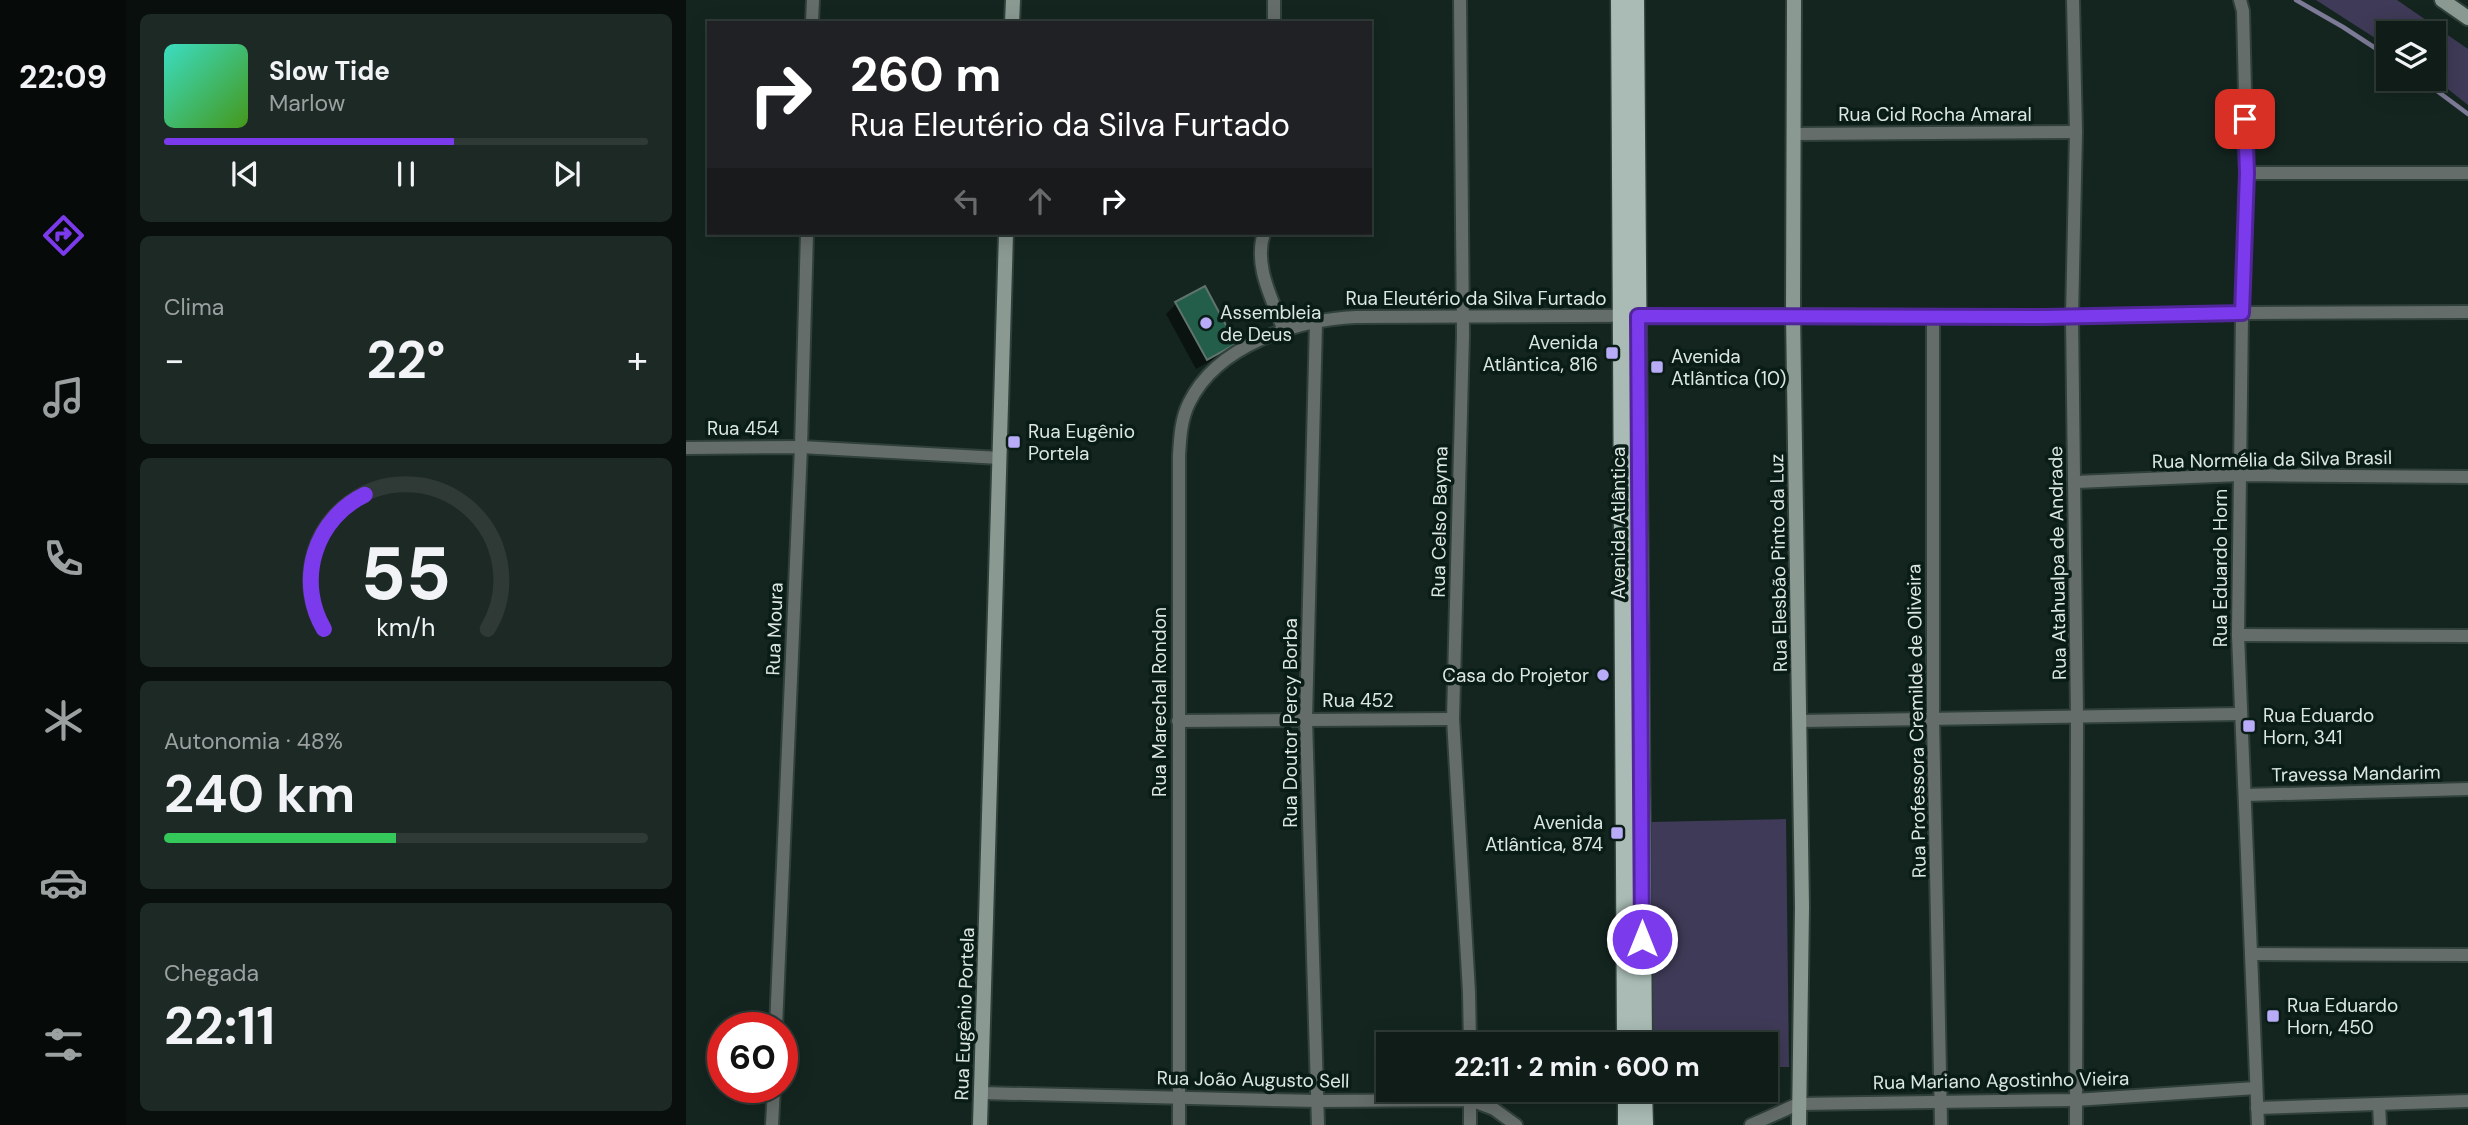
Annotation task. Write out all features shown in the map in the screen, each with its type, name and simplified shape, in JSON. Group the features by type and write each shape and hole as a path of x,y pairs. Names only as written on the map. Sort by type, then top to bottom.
{"main road":[{"name":"Avenida Atlântica","path":"1620,0 1628,112 1633,744 1643,1032"},
{"name":"Avenida Atlântica","path":"1628,112 1634,0"},
{"name":"Avenida Atlântica","path":"1626,1032 1633,744"},
{"path":"1626,1102 1627,1125"},
{"path":"1643,1102 1644,1125"}],"street":[{"path":"812,21 813,0"},
{"path":"1012,21 1013,0"},
{"path":"1274,0 1274,21"},
{"name":"Rua Celso Bayma","path":"1460,0 1463,317 1453,719 1470,1032"},
{"name":"Rua Elesbão Pinto da Luz","path":"1794,0 1793,315 1802,907 1799,1125"},
{"name":"Rua Atahualpa de Andrade","path":"2073,0 2076,132 2072,317 2076,482 2076,1125"},
{"path":"2442,0 2468,18"},
{"name":"Rua Eduardo Horn","path":"2242,6 2247,173 2242,313 2238,635 2258,1125"},
{"name":"Rua Cid Rocha Amaral","path":"1795,134 2076,132"},
{"path":"2247,173 2468,173"},
{"name":"Rua Moura","path":"777,1012 801,447 807,235"},
{"name":"Rua Eugênio Portela","path":"980,1125 1006,235"},
{"path":"1263,235 1260,260 1284,331"},
{"name":"Rua Eleutério da Silva Furtado","path":"1284,331 1315,322 1356,317 2072,317 2468,312"},
{"name":"Rua Professora Cremilde de Oliveira","path":"1933,317 1933,718 1941,1125"},
{"name":"Rua Doutor Percy Borba","path":"1315,322 1306,719 1318,1125"},
{"name":"Rua Marechal Rondon","path":"1179,1125 1177,489 1183,418 1193,396 1212,372 1245,349 1284,331"},
{"name":"Rua 454","path":"686,448 801,447 1000,458"},
{"name":"Rua Normélia da Silva Brasil","path":"2076,482 2239,475 2468,477"},
{"path":"2238,635 2468,636"},
{"path":"1800,721 2241,714"},
{"name":"Rua 452","path":"1178,721 1453,719"},
{"name":"Travessa Mandarim","path":"2245,795 2468,789"},
{"path":"2251,954 2468,955"},
{"name":"Rua Mariano Agostinho Vieira","path":"1751,1125 1798,1104 2075,1100 2256,1088"},
{"name":"Rua João Augusto Sell","path":"981,1093 1317,1101 1376,1099"},
{"path":"2257,1108 2468,1101"},
{"path":"1470,1102 1470,1125"},
{"name":"Rua João Augusto Sell","path":"1482,1102 1516,1125"},
{"path":"772,1125 773,1103"},
{"path":"2379,1104 2379,1125"}],"shaded area":[{"path":"2316,0 2397,0 2427,21 2376,21 2376,39"},
{"path":"2446,34 2468,49 2468,105 2446,88"},
{"path":"1786,819 1789,1067 1778,1067 1778,1032 1653,1032 1650,822"}],"building":[{"name":"Assembleia de Deus","path":"1205,286 1236,344 1207,360 1175,302"}],"waterway":[{"path":"2296,0 2376,49"},
{"path":"2437,91 2468,114"}],"place":[{"name":"Assembleia de Deus","path":"1206,323"},
{"name":"Avenida Atlântica, 816","path":"1612,353"},
{"name":"Avenida Atlântica (10)","path":"1657,367"},
{"name":"Rua Eugênio Portela","path":"1014,442"},
{"name":"Casa do Projetor","path":"1603,675"},
{"name":"Rua Eduardo Horn, 341","path":"2249,726"},
{"name":"Avenida Atlântica, 874","path":"1617,833"},
{"name":"Rua Eduardo Horn, 450","path":"2273,1016"}],"route":[{"path":"1642,939 1638,316 2044,317 2242,313 2247,173 2245,119"}]}
